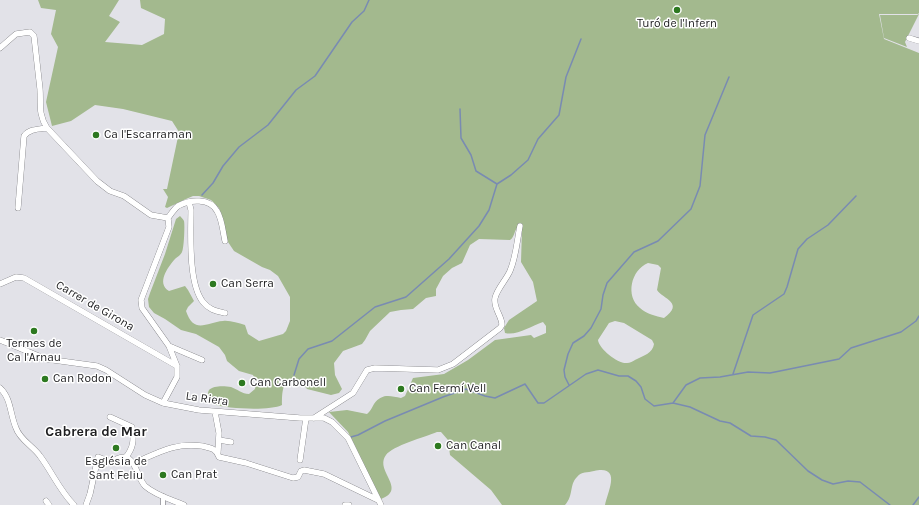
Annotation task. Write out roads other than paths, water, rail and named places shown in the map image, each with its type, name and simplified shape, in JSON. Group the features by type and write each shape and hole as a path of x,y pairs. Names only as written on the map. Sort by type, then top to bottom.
{"street":[{"path":"0,48 16,34 30,32 34,36 40,91 40,109 42,120 47,128 86,170 110,191 124,196 152,215 168,218"},
{"path":"908,38 919,41"},
{"path":"18,208 24,136 30,131 47,128"},
{"path":"163,403 177,377 177,366 169,346 142,308 141,300 169,227 168,218 179,206 198,200 214,207 218,212 225,242"},
{"path":"189,202 191,210 192,266 197,290 203,303 213,310 225,313"},
{"path":"314,418 353,392 368,370 375,368 438,370 453,364 500,328 502,321 498,313 495,298 509,273 515,257 520,226"},
{"name":"Carrer de Girona","path":"0,284 16,278 24,278 177,366"},
{"name":"La Riera","path":"0,340 46,359 97,366 106,370 145,395 163,403 215,412 324,418 332,422 348,438 380,503"},
{"path":"169,346 202,360"},
{"path":"0,388 7,396 16,428 20,436 40,456 60,487 74,505"},
{"path":"215,412 219,440 219,457 246,463 293,478 298,477 301,471 304,470 324,474 380,503"},
{"path":"110,417 132,427 134,438 133,446 125,458"},
{"path":"300,460 306,418"},
{"path":"219,440 231,442"},
{"path":"134,463 172,447 183,445 213,448 218,452"},
{"path":"86,505 90,494 98,456 111,462 115,459 129,459 134,463 144,485 163,496 184,505"},
{"path":"163,496 163,505"}],"waterway":[{"path":"202,195 213,183 223,166 239,147 268,125 296,90 315,76 352,22 364,11 369,0"},
{"path":"294,375 299,359 308,349 332,341 375,307 406,297 449,259 479,226 489,210 497,184 511,175 528,160 538,139 559,115 566,77 581,39"},
{"path":"569,385 565,377 564,370 568,354 573,343 584,336 591,328 601,309 607,283 634,252 658,241 691,209 700,186 705,135 729,77"},
{"path":"460,109 461,138 471,155 476,171 497,184"},
{"path":"733,374 753,315 784,294 798,249 807,239 828,225 856,196"},
{"path":"673,403 686,385 700,378 720,377 748,372 770,373 839,359 851,348 901,332 916,321 919,316"},
{"path":"351,437 385,421 466,389 495,398 525,384 538,403 544,403 586,374 598,370 619,376 628,376 636,381 641,387 645,399 654,406 673,403 690,407 720,421 730,423 751,436 765,437 776,440 808,471 822,480 833,484 848,481 860,482 890,505"},
{"path":"913,505 919,497"}],"place":[{"name":"Turó de l'Infern","path":"677,10"},
{"name":"Ca l'Escarraman","path":"96,135"},
{"name":"Can Serra","path":"213,284"},
{"name":"Termes de Ca l'Arnau","path":"34,331"},
{"name":"Can Rodon","path":"45,379"},
{"name":"Can Carbonell","path":"242,383"},
{"name":"Can Fermí Vell","path":"401,389"},
{"name":"Can Canal","path":"438,446"},
{"name":"Església de Sant Feliu","path":"116,448"},
{"name":"Can Prat","path":"163,475"}],"district":[{"name":"Cabrera de Mar","path":"96,432"}]}
